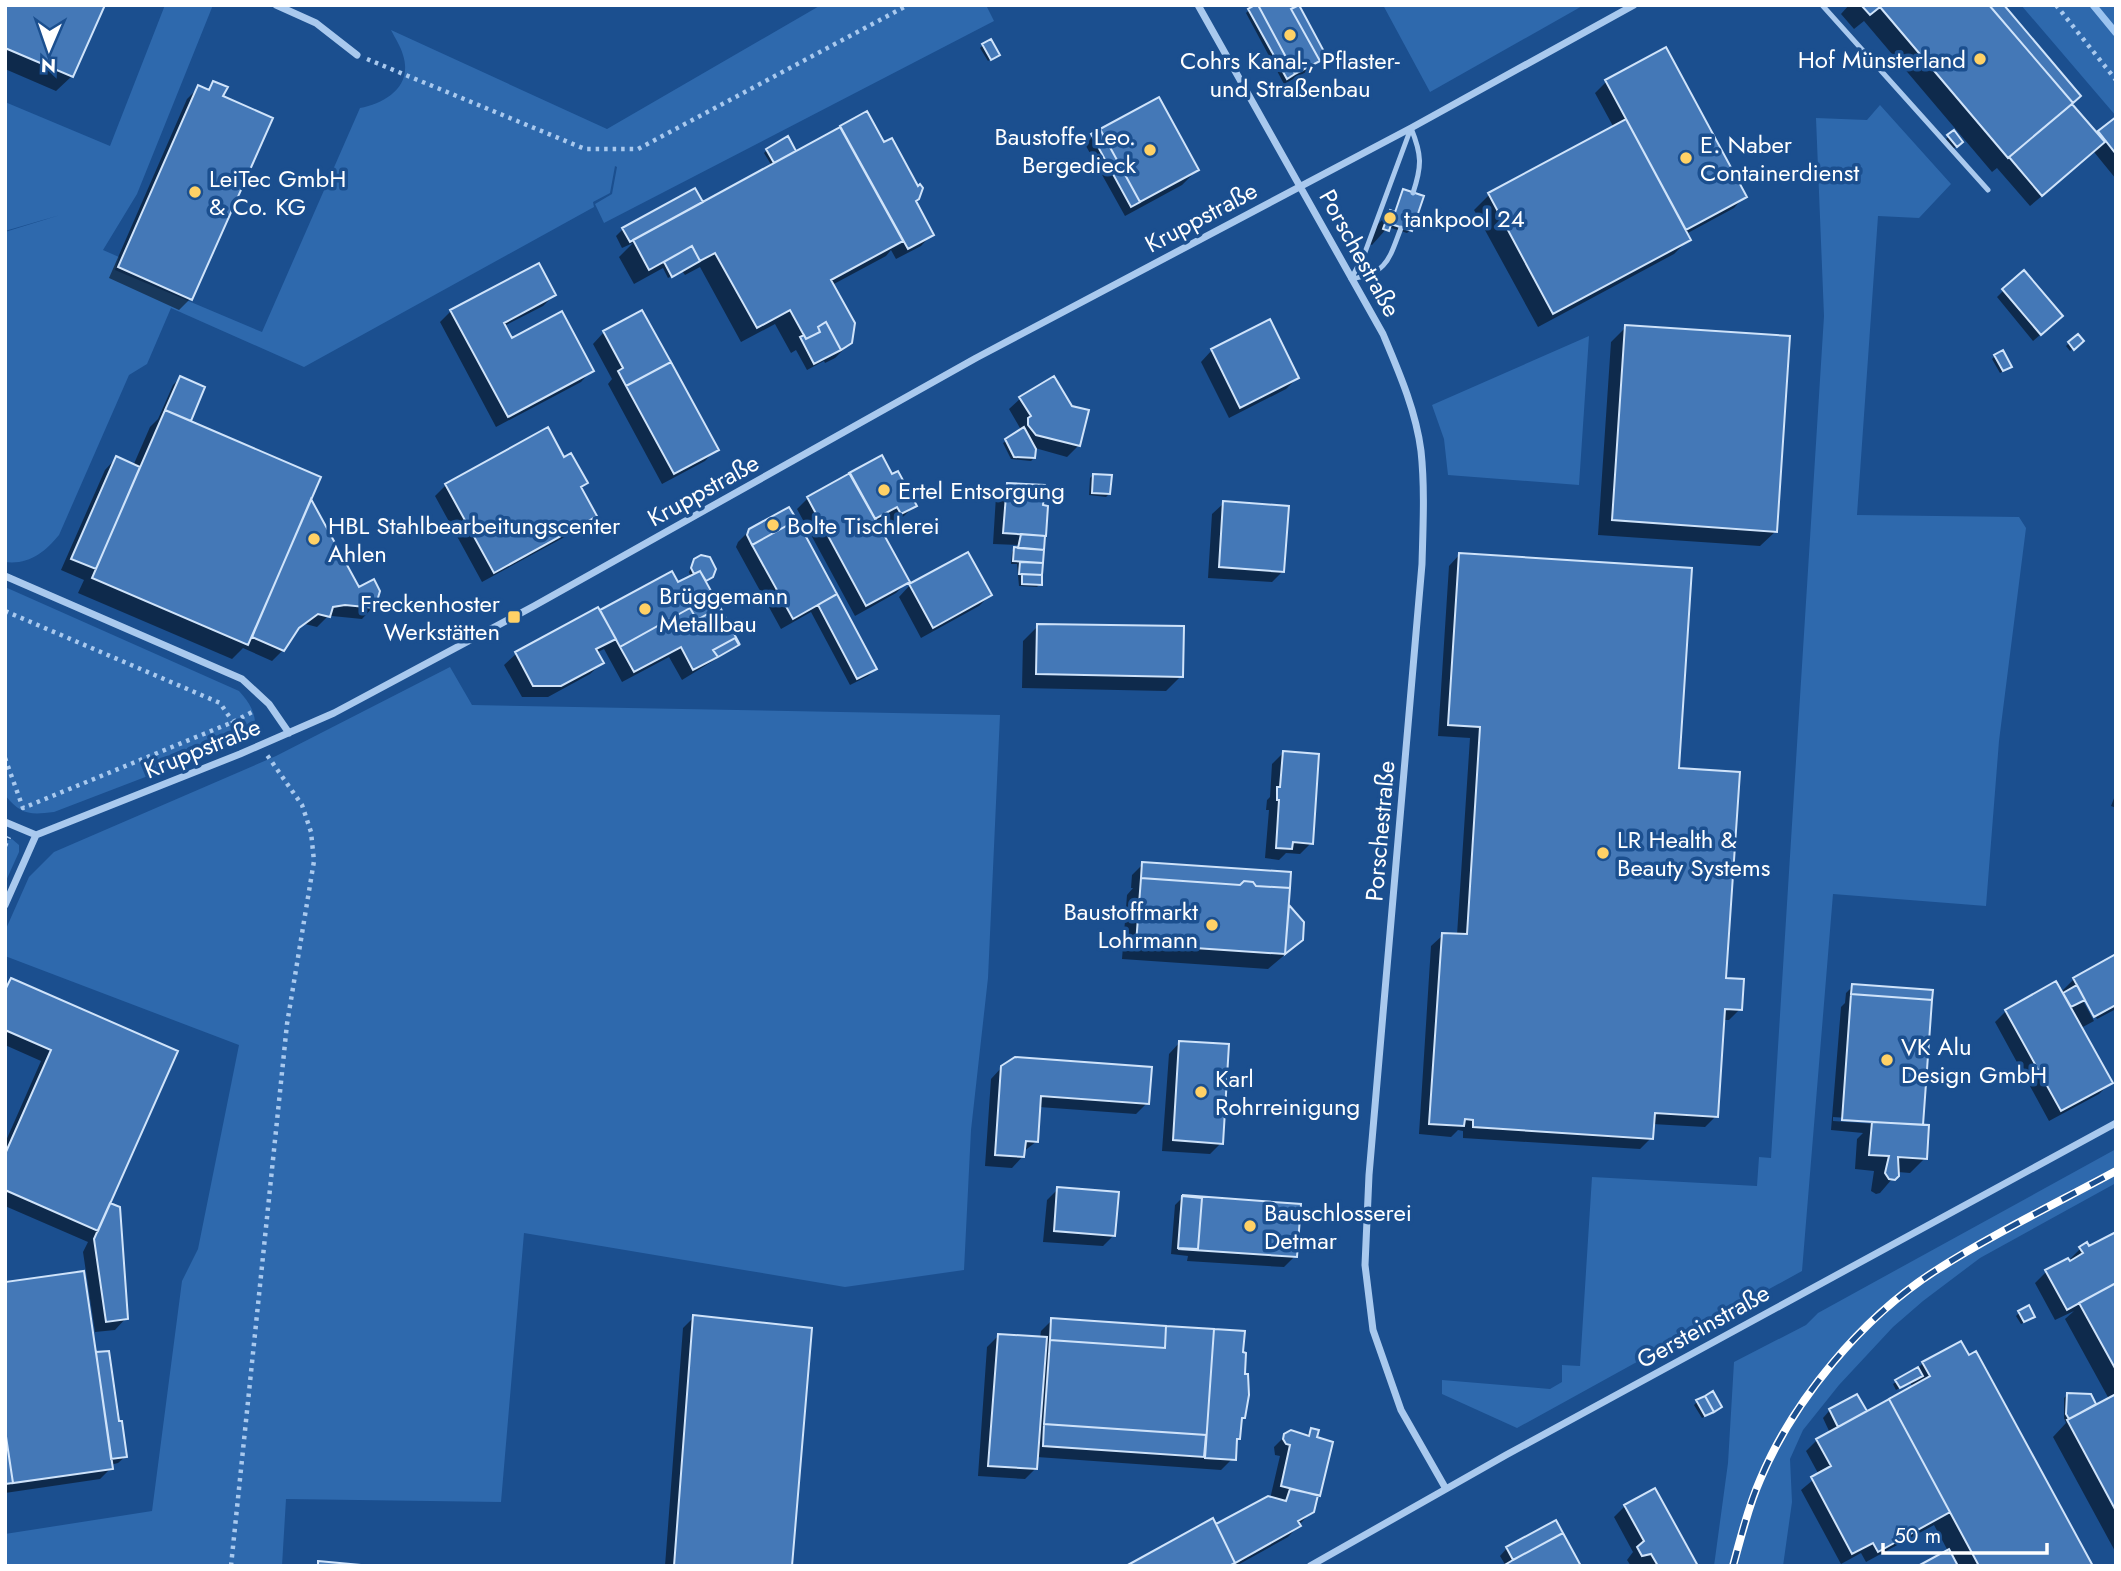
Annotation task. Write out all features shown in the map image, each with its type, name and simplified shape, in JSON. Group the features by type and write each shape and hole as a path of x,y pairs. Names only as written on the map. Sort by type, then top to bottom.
{"street":[{"path":"276,5 316,23 357,55"},
{"path":"1198,5 1301,187"},
{"name":"Kruppstraße","path":"36,835 261,746 334,713 534,606 976,358 1411,128 1634,5"},
{"name":"Porschestraße","path":"1301,187 1383,334 1405,385 1421,450 1423,515 1411,706 1369,1175 1365,1265 1373,1330 1401,1410 1446,1489"},
{"path":"5,576 242,678 269,704 289,733"},
{"path":"5,822 36,835 5,905"},
{"name":"Gersteinstraße","path":"1310,1566 2116,1123"}],"lane":[{"path":"1822,5 1988,190"},
{"path":"1411,128 1421,151 1420,173 1413,193"},
{"path":"1351,279 1364,255 1411,128"},
{"path":"1351,279 1372,276 1389,260 1401,228"}],"path":[{"path":"357,55 585,149 638,149 908,5"},
{"path":"2056,5 2116,80"},
{"path":"5,611 220,703 233,722 240,754"},
{"path":"5,758 23,808 233,722 269,704"},
{"path":"231,1566 287,1024 314,862 312,832 302,804 261,746"}],"shaded area":[{"path":"165,5 213,5 137,194 103,250 119,257 115,270 262,332 360,108 388,97 401,84 405,66 402,52 391,30 607,129 821,5 986,5 994,21 604,223 595,204 612,194 615,166 610,193 593,202 594,207 304,367 171,308 147,364 129,375 59,535 36,556 22,561 5,562 5,232 60,215 5,231 5,102 110,146"},
{"path":"1383,5 1584,5 1430,92"},
{"path":"2021,5 2116,5 2116,116"},
{"path":"1880,105 1951,184 1919,218 1878,216 1857,515 2019,517 2026,528 1999,741 1986,906 1833,894 1802,1271 1517,1428 1442,1394 1442,1380 1550,1389 1562,1382 1562,1365 1580,1366 1592,1177 1757,1186 1759,1157 1771,1158 1824,316 1816,118 1867,120"},
{"path":"1589,336 1579,485 1448,475 1444,439 1432,405"},
{"path":"5,587 239,691 253,711 255,735 54,812 32,813 21,810 5,795"},
{"path":"450,667 472,705 1000,715 988,978 971,1130 964,1270 845,1287 524,1233 501,1502 286,1499 282,1566 5,1566 5,1534 152,1511 182,1281 198,1249 239,1045 5,956 5,931 29,877 54,852 276,756"},
{"path":"12,839 19,845 19,852 5,883 5,841"},
{"path":"2116,1149 2116,1183 1980,1258 1923,1301 1893,1327 1839,1385 1803,1430 1790,1459 1792,1502 1783,1566 1714,1566 1728,1463 1734,1362 1806,1325 1818,1313"}],"building":[{"path":"5,5 105,5 73,77 5,48"},
{"path":"1258,5 1295,74 1287,79 1248,9"},
{"name":"Cohrs Kanal-, Pflaster- und Straßenbau","path":"1258,5 1298,5 1291,9 1320,61 1295,74"},
{"path":"1299,5 1327,57 1320,61 1291,9"},
{"name":"Hof Münsterland","path":"1861,5 1989,5 2073,103 2008,158 1880,7 1870,15"},
{"path":"1989,5 2004,5 2081,96 2073,103"},
{"path":"991,39 1000,55 991,60 982,44"},
{"name":"E. Naber Containerdienst","path":"1666,47 1747,197 1686,230 1605,80"},
{"name":"LeiTec GmbH & Co. KG","path":"213,81 228,87 223,96 273,118 192,300 118,267 198,85 209,90"},
{"name":"Baustoffe Leo. Bergedieck","path":"1159,97 1199,170 1140,202 1100,129"},
{"path":"2072,104 2105,142 2042,196 2009,157"},
{"path":"867,111 884,142 892,138 918,186 920,184 923,188 916,201 934,235 908,249 840,126"},
{"path":"2116,117 2116,154 2098,131"},
{"path":"1626,119 1691,240 1553,314 1488,193"},
{"path":"840,127 903,241 831,280 855,323 852,343 841,350 826,322 818,327 820,332 806,339 790,310 757,328 715,253 700,261 692,246 649,270 633,240"},
{"path":"1100,129 1140,202 1131,207 1091,134"},
{"path":"1954,130 1963,142 1957,147 1947,135"},
{"path":"788,136 796,151 774,163 766,149"},
{"path":"695,188 703,202 630,242 622,228"},
{"path":"1403,189 1424,196 1412,231 1391,224"},
{"name":"tankpool 24","path":"1390,210 1395,212 1389,231 1383,229"},
{"path":"692,246 700,261 672,277 664,262"},
{"path":"539,263 556,295 504,323 512,338 562,311 594,371 508,417 450,310"},
{"path":"2024,270 2063,316 2041,335 2002,289"},
{"path":"642,310 671,362 626,386 618,371 623,368 603,331"},
{"path":"1270,319 1299,378 1240,408 1211,349"},
{"path":"826,322 841,350 814,364 800,337 804,335 806,339 820,332 818,327"},
{"path":"1625,325 1790,336 1777,532 1612,520"},
{"path":"2078,334 2084,341 2074,350 2068,342"},
{"path":"2003,350 2012,367 2003,371 1994,355"},
{"path":"671,362 719,450 674,474 626,386"},
{"path":"180,376 205,387 191,421 165,410"},
{"path":"1054,376 1072,406 1089,410 1080,446 1036,435 1028,425 1028,418 1031,416 1019,397"},
{"path":"165,410 321,477 248,645 92,578"},
{"path":"548,427 564,457 571,453 588,483 581,487 597,516 494,573 445,484"},
{"path":"1024,427 1036,449 1035,458 1014,457 1005,439"},
{"name":"Ertel Entsorgung","path":"882,455 892,474 898,471 917,506 901,514 897,507 875,519 849,473"},
{"path":"116,456 140,467 96,569 71,559"},
{"path":"850,473 910,582 866,606 807,497"},
{"path":"1093,474 1112,475 1110,494 1092,493"},
{"path":"1007,483 1045,485 1043,505 1048,506 1046,536 1003,533"},
{"name":"HBL Stahlbearbeitungscenter Ahlen","path":"311,499 359,587 374,579 380,591 375,608 345,605 333,607 330,617 318,614 299,628 284,651 252,637"},
{"path":"1223,501 1289,506 1284,572 1219,567"},
{"name":"Bolte Tischlerei","path":"789,507 797,520 752,545 747,535 749,529"},
{"path":"797,520 837,594 793,619 752,545"},
{"path":"1021,534 1045,536 1044,550 1018,548"},
{"path":"1014,547 1044,550 1043,563 1013,561"},
{"path":"968,552 992,595 933,628 909,584"},
{"name":"LR Health & Beauty Systems","path":"1459,553 1692,568 1679,768 1740,772 1726,978 1744,979 1742,1010 1725,1009 1718,1117 1655,1113 1653,1139 1473,1127 1473,1120 1465,1119 1464,1126 1429,1124 1442,933 1467,934 1480,727 1448,725"},
{"path":"701,555 710,557 716,569 713,577 706,581 700,571 694,574 691,568 694,559"},
{"path":"1020,562 1043,563 1042,575 1019,574"},
{"name":"Brüggemann Metallbau","path":"672,571 678,582 700,571 720,607 697,620 690,608 620,647 600,610"},
{"path":"1022,574 1042,575 1042,585 1022,584"},
{"path":"837,594 877,669 857,679 818,605"},
{"path":"598,607 616,639 596,649 604,663 561,686 533,686 515,652"},
{"path":"720,607 740,645 735,638 713,650 718,657 693,670 681,647 634,672 620,647 690,608 697,620"},
{"path":"1037,624 1184,626 1183,677 1036,674"},
{"path":"735,638 739,645 718,657 713,650"},
{"path":"1283,751 1319,754 1313,844 1293,842 1292,849 1276,848 1279,800 1277,787 1280,787"},
{"path":"1142,862 1291,872 1290,888 1256,886 1253,882 1244,881 1240,885 1141,878"},
{"name":"Baustoffmarkt Lohrmann","path":"1141,878 1240,885 1244,881 1253,882 1256,886 1290,888 1285,954 1136,944"},
{"path":"1289,905 1304,922 1303,940 1285,954"},
{"path":"2116,954 2116,1005 2094,1017 2073,978"},
{"path":"11,978 178,1051 98,1231 5,1190 5,1154 51,1050 5,1030 5,990"},
{"path":"2056,981 2113,1083 2061,1111 2005,1010"},
{"path":"1852,984 1933,990 1932,1000 1851,994"},
{"path":"2077,985 2085,1000 2071,1007 2063,993"},
{"name":"VK Alu Design GmbH","path":"1851,994 1932,1000 1923,1125 1842,1120"},
{"name":"Karl Rohrreinigung","path":"1179,1041 1229,1044 1223,1144 1173,1140"},
{"path":"1015,1057 1152,1067 1149,1104 1041,1096 1038,1142 1026,1141 1024,1157 995,1155 1001,1066"},
{"path":"1872,1122 1929,1125 1927,1159 1898,1157 1899,1176 1895,1180 1889,1179 1885,1173 1889,1156 1869,1155"},
{"path":"1057,1187 1119,1192 1115,1236 1054,1231"},
{"name":"Bauschlosserei Detmar","path":"1182,1195 1301,1204 1297,1257 1178,1249 1198,1249 1202,1198"},
{"path":"1182,1196 1202,1198 1198,1249 1178,1248"},
{"path":"110,1203 120,1207 128,1319 106,1322 94,1239"},
{"path":"2116,1232 2116,1283 2067,1310 2045,1270 2083,1253 2079,1247 2087,1242 2089,1246"},
{"path":"84,1271 113,1469 13,1483 5,1430 5,1282"},
{"path":"2116,1283 2116,1370 2079,1303"},
{"path":"2029,1305 2035,1317 2024,1322 2018,1311"},
{"path":"693,1315 812,1328 792,1566 674,1566"},
{"path":"1051,1318 1166,1326 1165,1348 1050,1340"},
{"path":"1166,1326 1214,1329 1205,1458 1206,1435 1044,1424 1050,1340 1165,1348"},
{"path":"1214,1329 1245,1331 1243,1352 1246,1353 1245,1374 1248,1374 1249,1395 1245,1418 1242,1418 1240,1439 1237,1439 1236,1460 1205,1458"},
{"path":"998,1334 1047,1337 1037,1469 988,1466"},
{"path":"1961,1341 1969,1355 1976,1351 2093,1566 1979,1566 1889,1399 1930,1376 1922,1362"},
{"path":"109,1351 127,1457 111,1459 96,1352"},
{"path":"1918,1367 1923,1376 1900,1388 1895,1380"},
{"path":"1713,1391 1722,1407 1714,1412 1705,1396"},
{"path":"2067,1393 2091,1394 2096,1404 2069,1419 2066,1414"},
{"path":"1857,1394 1867,1411 1838,1427 1829,1409"},
{"path":"2116,1394 2116,1511 2067,1420"},
{"path":"1705,1396 1714,1412 1705,1416 1696,1400"},
{"path":"1889,1399 1950,1512 1878,1552 1873,1543 1852,1554 1811,1477 1831,1466 1816,1439"},
{"path":"1044,1424 1206,1435 1204,1457 1043,1446"},
{"path":"1311,1428 1319,1430 1317,1437 1333,1442 1320,1496 1281,1486 1290,1445 1283,1439 1284,1434 1291,1430 1309,1436"},
{"path":"5,1430 13,1483 5,1484"},
{"path":"1655,1488 1698,1566 1658,1566 1651,1554 1642,1556 1637,1547 1644,1541 1624,1505"},
{"path":"1290,1489 1318,1495 1314,1512 1298,1521 1301,1526 1235,1563 1216,1524 1268,1496 1286,1501"},
{"path":"1213,1518 1235,1563 1229,1566 1126,1566"},
{"path":"1556,1520 1563,1533 1513,1560 1506,1547"},
{"path":"1563,1533 1581,1566 1503,1566 1513,1560"},
{"path":"1949,1549 1958,1566 1918,1566"},
{"path":"318,1561 361,1565 365,1566 318,1566"}],"waterway":[{"path":"2093,5 2116,33"}],"railway":[{"path":"1733,1566 1752,1501 1774,1450 1811,1391 1857,1336 1908,1290 1935,1271 2116,1171"}],"place":[{"name":"Cohrs Kanal-, Pflaster- und Straßenbau","path":"1290,35"},
{"name":"Hof Münsterland","path":"1980,59"},
{"name":"Baustoffe Leo. Bergedieck","path":"1150,150"},
{"name":"E. Naber Containerdienst","path":"1686,158"},
{"name":"LeiTec GmbH & Co. KG","path":"195,192"},
{"name":"tankpool 24","path":"1390,218"},
{"name":"Ertel Entsorgung","path":"884,490"},
{"name":"Bolte Tischlerei","path":"773,525"},
{"name":"HBL Stahlbearbeitungscenter Ahlen","path":"314,539"},
{"name":"Brüggemann Metallbau","path":"645,609"},
{"name":"Freckenhoster Werkstätten","path":"514,617"},
{"name":"LR Health & Beauty Systems","path":"1603,853"},
{"name":"Baustoffmarkt Lohrmann","path":"1212,925"},
{"name":"VK Alu Design GmbH","path":"1887,1060"},
{"name":"Karl Rohrreinigung","path":"1201,1092"},
{"name":"Bauschlosserei Detmar","path":"1250,1226"}]}
